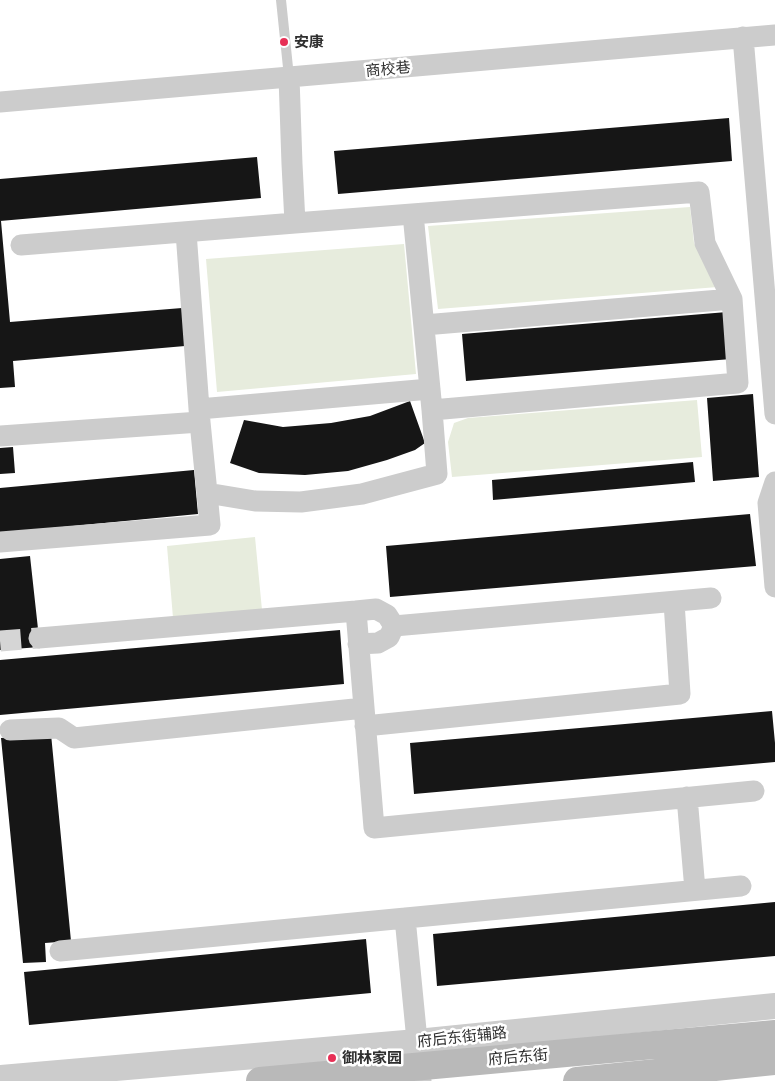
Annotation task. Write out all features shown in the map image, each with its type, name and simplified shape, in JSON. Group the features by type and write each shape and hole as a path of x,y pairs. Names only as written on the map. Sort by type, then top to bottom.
{"main road":[{"name":"府后东街","path":"260,1081 419,1063 775,1034"},
{"path":"577,1081 775,1061"}],"street":[{"name":"商校巷","path":"0,102 775,35"},
{"path":"743,37 775,414"},
{"path":"289,77 296,223"},
{"path":"21,245 699,192 705,243 732,299 738,383 432,410"},
{"path":"207,493 255,501 301,502 362,494 437,474 413,214"},
{"path":"0,542 210,525 199,415 186,232"},
{"path":"424,325 732,299"},
{"path":"0,436 430,388"},
{"path":"775,482 768,503 775,587"},
{"path":"394,626 711,598"},
{"path":"10,730 59,728 74,738 680,694 674,602"},
{"path":"40,638 376,609 387,615 394,626"},
{"path":"356,611 374,828 754,791"},
{"path":"358,644 378,643 384,640 389,637 394,626"},
{"path":"688,797 695,890"},
{"path":"60,950 741,886"},
{"path":"405,918 419,1063"},
{"name":"府后东街辅路","path":"0,1078 419,1063 775,1006"}],"lane":[{"path":"281,0 289,77"}],"shaded area":[{"path":"690,207 694,243 718,287 438,309 428,226"},
{"path":"404,244 416,374 217,392 206,259"},
{"path":"697,400 702,457 452,477 448,442 454,423 468,418"},
{"path":"255,537 262,610 173,618 167,546"}],"building":[{"path":"729,118 732,161 338,194 334,151"},
{"path":"257,157 261,198 0,221 0,179"},
{"path":"0,221 10,322 182,308 185,346 13,361 15,387 0,388"},
{"path":"727,312 731,359 466,381 462,334"},
{"path":"753,394 759,477 713,481 707,398"},
{"path":"410,401 425,443 415,450 387,460 348,471 305,475 259,473 230,463 244,420 283,427 331,423 370,416"},
{"path":"13,447 15,473 0,474 0,448"},
{"path":"693,462 695,482 493,500 492,480"},
{"path":"194,470 198,514 0,533 0,488"},
{"path":"750,514 756,566 390,597 386,546"},
{"path":"30,556 40,647 0,650 0,559"},
{"path":"340,630 344,684 0,715 0,660"},
{"path":"772,711 775,762 414,794 410,743"},
{"path":"51,734 71,941 45,943 46,962 23,963 1,738"},
{"path":"775,902 775,956 437,986 433,934"},
{"path":"366,939 371,993 29,1025 24,972"}],"tunnel":[{"path":"0,641 39,638"}],"place":[{"name":"安康","path":"284,42"},
{"name":"御林家园","path":"332,1058"}]}
